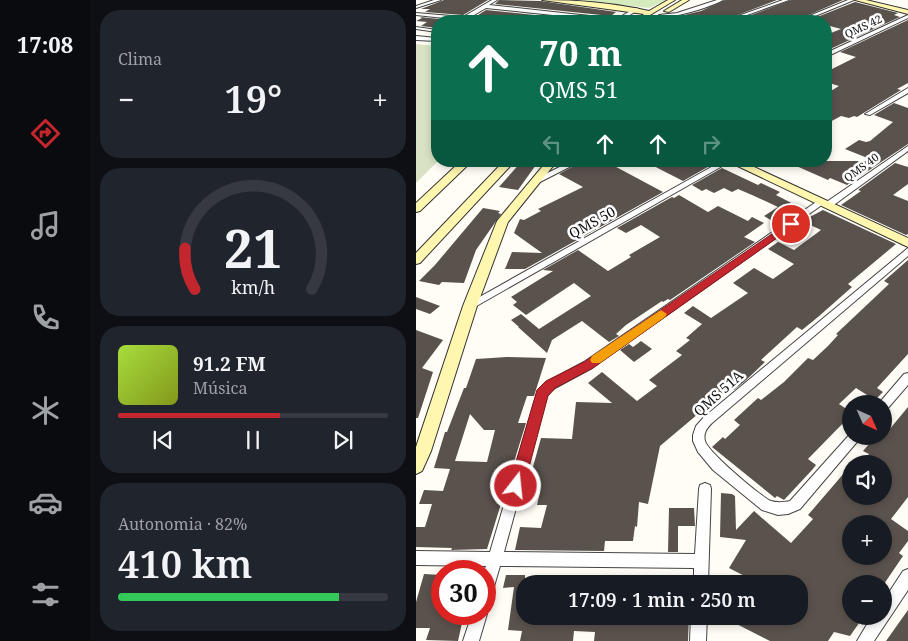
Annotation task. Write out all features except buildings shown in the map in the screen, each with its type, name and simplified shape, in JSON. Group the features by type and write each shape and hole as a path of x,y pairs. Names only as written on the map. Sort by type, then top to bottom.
{"street":[{"path":"416,8 439,0"},
{"path":"470,15 494,0"},
{"path":"545,0 635,9 657,8"},
{"path":"646,15 672,0"},
{"path":"662,15 686,0"},
{"path":"671,15 721,0"},
{"path":"743,15 787,0"},
{"path":"814,15 852,0"},
{"path":"858,0 908,14"},
{"path":"484,6 564,15"},
{"path":"635,9 649,13"},
{"path":"626,15 635,9"},
{"path":"416,14 431,16"},
{"name":"QMS 42","path":"832,51 908,14"},
{"path":"416,28 431,31"},
{"path":"416,38 431,39"},
{"path":"868,114 908,90"},
{"name":"QMS 40","path":"496,560 542,393 551,385 573,374 908,148"},
{"path":"416,209 461,167"},
{"path":"416,260 504,167"},
{"path":"416,466 423,451 470,306 503,221 547,167"},
{"path":"537,180 565,167"},
{"name":"QMS 50","path":"470,306 719,167"},
{"path":"743,167 908,243"},
{"name":"QMS 51A","path":"848,445 795,505 785,509 776,509 767,506 717,464 703,451 698,440 699,430 708,420 908,251"},
{"path":"892,396 908,377"},
{"path":"701,575 705,489"},
{"path":"416,558 702,561"},
{"path":"892,600 908,576"},
{"path":"471,641 476,625"},
{"path":"698,641 699,625"},
{"path":"865,641 875,625"}],"green space":[{"path":"574,0 666,0 649,8"},
{"path":"416,44 431,45 432,167 416,183"}],"slow traffic":[{"path":"596,360 661,314"}],"route":[{"path":"516,486 542,393 551,385 588,365 791,224"}]}
